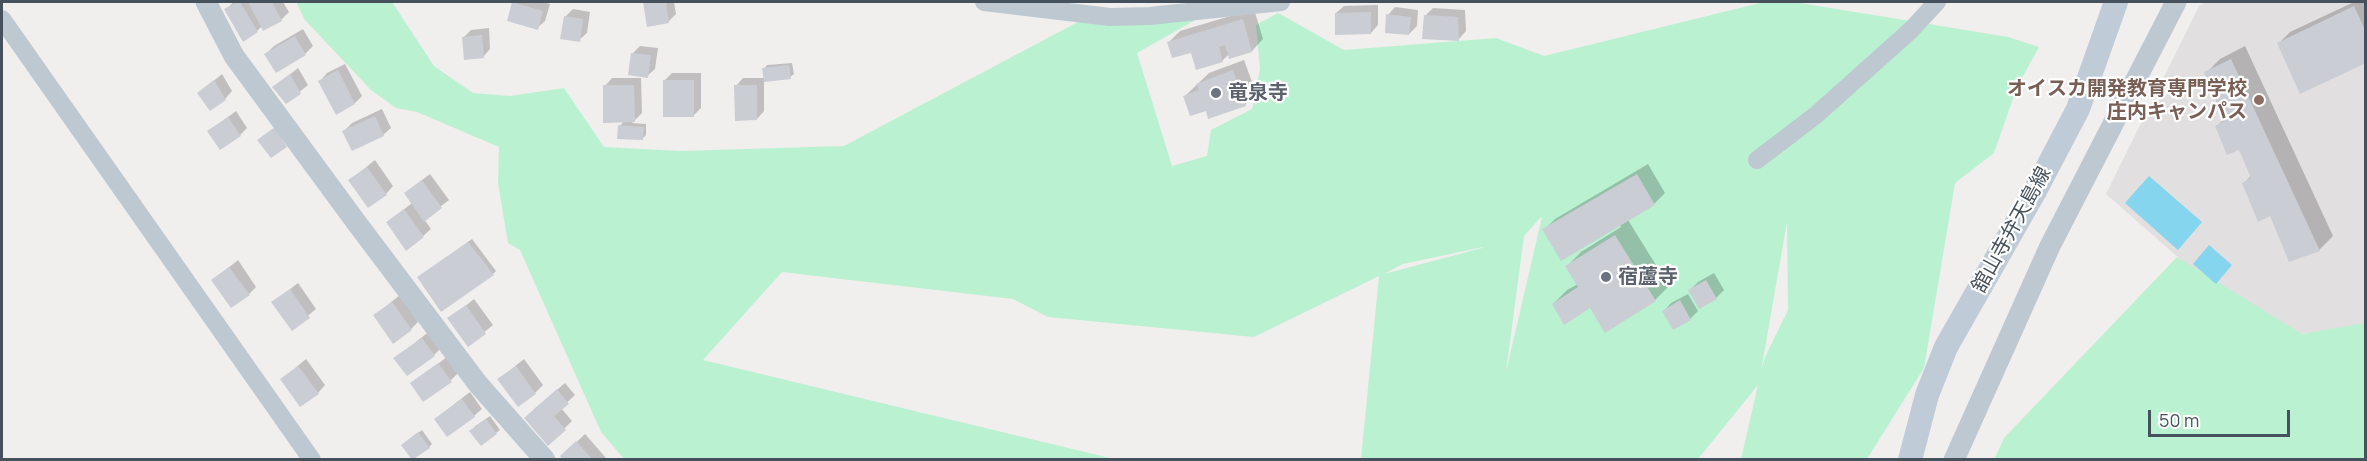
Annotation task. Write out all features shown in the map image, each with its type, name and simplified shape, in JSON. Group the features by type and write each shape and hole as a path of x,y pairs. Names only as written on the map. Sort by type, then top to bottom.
{"main road":[{"name":"舘山寺弁天島線","path":"1910,459 1927,395 1946,347 2036,189 2078,109 2116,2"}],"street":[{"path":"207,2 234,56 349,213 478,384 545,459"},
{"path":"984,2 1110,17 1150,16 1281,2"},
{"path":"1756,160 1816,115 1911,30 1938,2"},
{"path":"1954,459 2050,246 2176,2"},
{"path":"2,19 312,459"}],"shaded area":[{"name":"オイスカ開発教育専門学校 庄内キャンパス","path":"2206,2 2365,2 2365,328 2287,335 2230,303 2106,194 2199,6"}],"green space":[{"path":"296,2 392,2 434,66 473,93 510,96 564,88 604,147 681,151 844,146 1091,15 1213,10 1137,53 1172,166 1207,156 1211,130 1252,109 1260,69 1256,25 1278,13 1344,50 1496,38 1544,56 1764,2 1794,2 2008,37 2039,47 2017,87 1994,153 1955,183 1924,368 1867,459 1741,459 1758,385 1698,459 1361,459 1379,276 1254,337 1048,317 1013,299 782,272 703,360 1114,459 625,460 601,432 520,250 508,243 498,183 499,147 417,112 396,108 371,90 305,20","holes":["1542,217 1506,372 1524,236","1787,222 1788,310 1765,357 1761,371","1482,248 1384,274 1403,264"]},
{"path":"2177,257 2302,334 2365,323 2365,459 1994,460 2004,438"}],"water":[{"path":"2149,176 2202,222 2178,250 2125,203"},
{"path":"2209,245 2232,265 2216,284 2193,264"}],"building":[{"path":"238,2 258,32 243,42 224,9"},
{"path":"248,2 272,2 282,21 263,31"},
{"path":"512,2 543,11 538,30 507,21"},
{"path":"643,2 666,2 669,23 647,27"},
{"path":"2354,6 2366,32 2366,63 2300,94 2277,43"},
{"path":"1371,12 1371,34 1335,35 1335,13"},
{"path":"1386,14 1411,17 1409,35 1385,33"},
{"path":"1424,15 1458,17 1459,41 1422,39"},
{"path":"564,16 583,19 580,42 560,39"},
{"path":"1243,19 1252,52 1229,59 1225,45 1219,47 1223,62 1196,70 1191,53 1172,58 1167,42"},
{"path":"482,35 484,58 464,60 462,37"},
{"path":"295,36 306,55 276,73 264,54"},
{"path":"631,53 651,55 648,78 628,75"},
{"path":"2231,59 2320,251 2289,262 2270,216 2258,222 2242,183 2251,178 2239,150 2227,155 2215,126 2224,121 2204,72"},
{"path":"789,65 791,79 764,82 762,68"},
{"path":"338,70 355,104 336,115 318,81"},
{"name":"竜泉寺","path":"1233,70 1246,106 1208,119 1206,111 1190,116 1183,96 1199,90 1196,84"},
{"path":"290,74 301,94 286,104 272,87"},
{"path":"214,80 226,100 210,111 197,93"},
{"path":"663,80 694,80 694,117 663,117"},
{"path":"603,85 634,85 635,122 603,123"},
{"path":"734,85 757,85 757,120 735,121"},
{"path":"375,116 384,136 352,151 342,131"},
{"path":"228,117 241,136 220,150 207,131"},
{"path":"618,125 644,127 643,140 617,139"},
{"path":"275,127 287,147 271,158 257,140"},
{"path":"367,167 387,195 368,208 348,180"},
{"path":"1637,174 1655,205 1561,261 1542,229"},
{"path":"422,180 442,208 424,222 404,193"},
{"path":"404,209 424,237 406,251 386,222"},
{"name":"宿蘆寺","path":"1615,235 1656,301 1605,333 1590,308 1564,325 1552,304 1578,287 1565,266"},
{"path":"468,242 494,275 441,312 417,277"},
{"path":"229,267 250,295 231,308 211,280"},
{"path":"1706,280 1717,299 1699,309 1688,290"},
{"path":"290,289 310,318 292,331 271,302"},
{"path":"1680,300 1691,320 1673,330 1662,311"},
{"path":"392,302 412,330 393,344 373,315"},
{"path":"466,305 486,334 468,347 447,318"},
{"path":"422,338 435,356 407,376 393,358"},
{"path":"438,363 452,382 423,402 410,383"},
{"path":"298,366 319,394 300,407 280,379"},
{"path":"516,366 536,394 518,407 497,379"},
{"path":"557,389 569,404 554,416 566,430 548,446 524,418"},
{"path":"462,399 475,417 447,437 434,419"},
{"path":"486,419 497,434 481,446 469,431"},
{"path":"418,432 430,448 412,460 401,445"},
{"path":"576,441 593,460 563,460 560,456"}],"place":[{"name":"竜泉寺","path":"1216,93"},
{"name":"オイスカ開発教育専門学校 庄内キャンパス","path":"2259,100"},
{"name":"宿蘆寺","path":"1606,277"}]}
